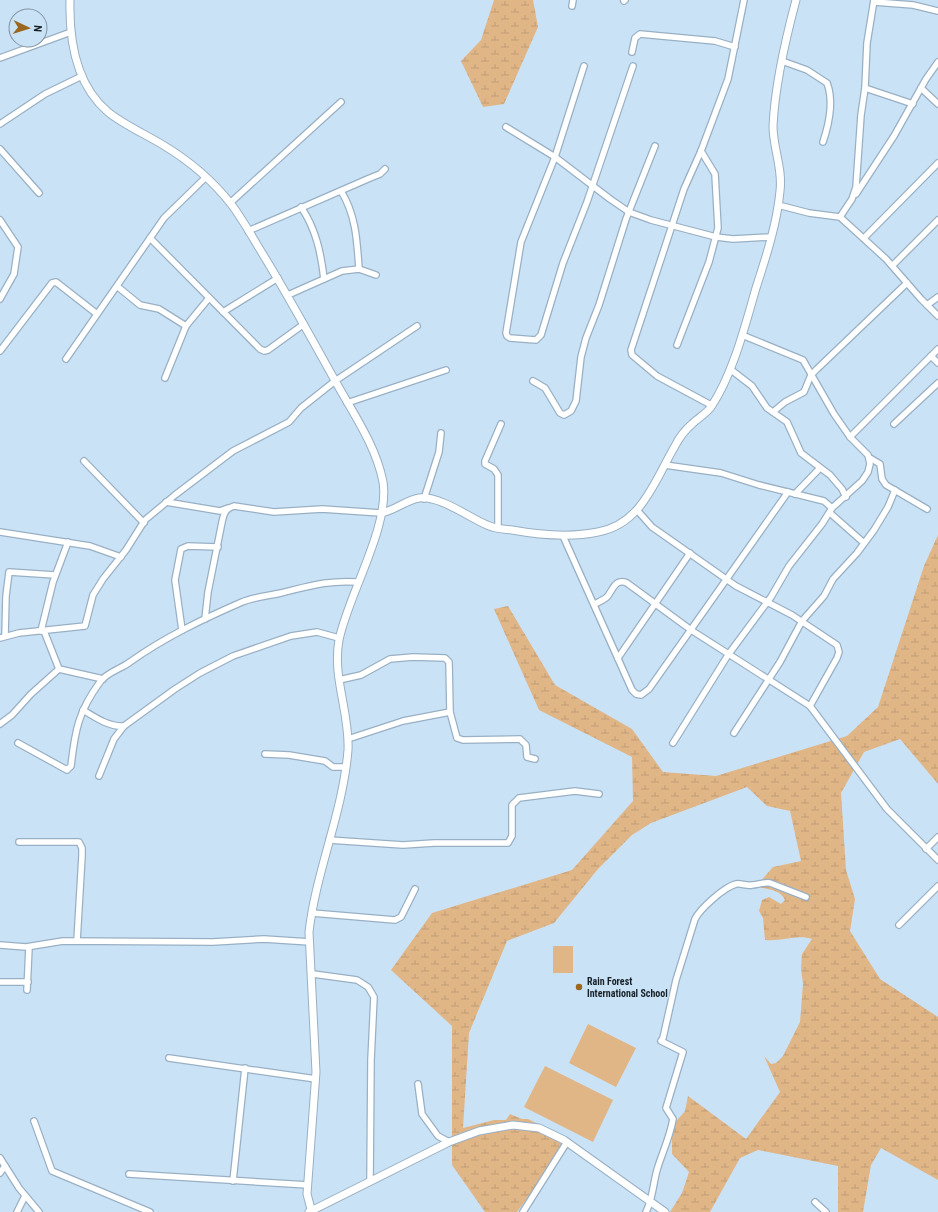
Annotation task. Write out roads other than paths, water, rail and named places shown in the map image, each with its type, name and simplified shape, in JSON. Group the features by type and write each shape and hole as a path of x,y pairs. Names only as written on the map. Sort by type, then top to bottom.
{"street":[{"path":"70,0 71,32 82,76 107,111 166,146 189,163 230,203 288,295 334,381 363,431 379,468 383,482 383,496 376,532 339,638 339,680 348,739 345,767 312,913 310,942 313,974 316,1080 307,1194 311,1211 450,1142 479,1131 513,1124 539,1128 567,1142 665,1212"},
{"path":"572,6 573,0"},
{"path":"711,405 657,376 631,353 684,189 701,151 726,86 744,0"},
{"path":"166,502 220,511 234,506 284,512 322,509 380,514 391,511 417,498 448,505 489,526 532,534 564,536 612,529 637,510 646,499 679,439 711,405 730,369 742,335 771,237 778,205 781,175 774,144 773,127 782,61 796,0"},
{"path":"852,199 856,187 861,115 866,88 867,43 874,1 913,5 938,11"},
{"path":"0,58 71,32"},
{"path":"632,52 635,38 638,34 715,41 734,47"},
{"path":"782,61 807,70 827,83 830,116 823,142"},
{"path":"840,217 871,173 938,62"},
{"path":"584,66 555,157 521,242 509,309 506,335 508,337 533,340 537,339 541,335 563,263 592,186 633,66"},
{"path":"0,124 45,94 82,76"},
{"path":"866,88 913,104"},
{"path":"921,88 938,104"},
{"path":"230,203 341,102"},
{"path":"506,126 555,157 592,186 629,212 672,226 716,237 733,239 771,237"},
{"path":"533,381 545,388 560,413 564,415 571,412 578,396 581,358 586,338 629,212 655,146"},
{"path":"0,148 39,193"},
{"path":"677,345 709,262 716,237 717,183 715,174 701,151"},
{"path":"864,238 938,163"},
{"path":"248,231 380,174 385,169"},
{"path":"66,359 118,287 164,218 206,178"},
{"path":"341,191 348,203 355,227 359,269"},
{"path":"778,205 809,213 840,217 893,265 907,283 938,316"},
{"path":"301,207 308,217 317,238 324,279"},
{"path":"0,220 18,248 14,274 0,299"},
{"path":"893,265 938,220"},
{"path":"150,238 264,351 304,324"},
{"path":"288,295 342,271 359,269 376,275"},
{"path":"223,312 278,278"},
{"path":"0,351 19,324 56,282 98,314"},
{"path":"773,412 785,402 804,392 811,376 907,283"},
{"path":"118,287 140,305 159,309 186,326"},
{"path":"165,378 186,326 210,298"},
{"path":"927,305 938,298"},
{"path":"55,575 9,572 3,637 19,633 86,626 93,595 103,578 121,557 144,523 166,502 233,451 288,422 301,408 334,381 417,326"},
{"path":"742,335 798,357 806,364 811,376 834,414 850,436 870,458 880,464 884,482 927,509"},
{"path":"850,436 938,349"},
{"path":"931,356 938,363"},
{"path":"730,369 752,386 764,405 787,422 801,453 838,484 846,497"},
{"path":"347,403 446,370"},
{"path":"894,424 938,383"},
{"path":"498,528 498,475 494,469 485,464 485,462 501,424"},
{"path":"424,499 439,452 441,433"},
{"path":"673,743 728,655 790,566 831,511 856,487 868,472 870,458"},
{"path":"84,461 144,523"},
{"path":"665,465 721,473 795,494 824,500 831,511 864,543"},
{"path":"795,494 820,468"},
{"path":"734,733 769,680 802,621 824,596 833,579 864,543 888,507 895,490"},
{"path":"564,536 634,693 639,695 644,694 691,630 788,492"},
{"path":"205,619 208,592 224,513 228,508"},
{"path":"637,510 652,528 727,578 736,586 802,621 837,645 839,652 837,658 810,706"},
{"path":"0,532 90,546 121,557"},
{"path":"59,669 42,631 55,575 68,542"},
{"path":"182,630 175,580 179,552 183,546 218,547"},
{"path":"618,658 690,553"},
{"path":"18,743 67,770 71,766 74,737 83,710 103,679 148,649 182,630 242,601 313,584 336,581 358,582"},
{"path":"595,604 605,598 616,584 622,581 627,583 728,655 810,706 887,810 938,860"},
{"path":"99,776 114,739 124,726 200,673 233,656 292,636 317,632 339,638"},
{"path":"339,680 361,675 390,659 441,657 449,662 450,712 455,736 459,740 520,739 526,745 527,757 535,759"},
{"path":"59,669 103,679"},
{"path":"0,724 12,715 31,694 59,669"},
{"path":"83,710 98,719 116,726 124,726"},
{"path":"348,739 411,719 450,712"},
{"path":"265,754 289,755 325,761 333,766 345,767"},
{"path":"329,840 403,846 434,843 508,843 512,836 512,805 519,798 575,791 594,792 599,794"},
{"path":"926,849 938,837"},
{"path":"20,842 79,842 82,848 77,941"},
{"path":"646,1212 651,1202 656,1171 672,1126 673,1119 666,1108 683,1052 661,1040 663,1038 676,980 698,913 726,889 736,884 749,886 765,882 806,897"},
{"path":"899,925 938,886"},
{"path":"312,913 395,920 401,917 414,889"},
{"path":"0,946 29,946 63,941 206,942 264,939 310,942"},
{"path":"28,990 29,946"},
{"path":"313,974 357,980 368,987 374,997 371,1060 370,1181"},
{"path":"0,982 28,982"},
{"path":"169,1058 245,1068 316,1080"},
{"path":"233,1181 245,1068"},
{"path":"418,1084 422,1114 438,1136 450,1142"},
{"path":"34,1121 52,1171 150,1212"},
{"path":"523,1212 567,1142"},
{"path":"0,1158 25,1196 39,1212"},
{"path":"0,1173 5,1166"},
{"path":"129,1174 308,1185"},
{"path":"17,1212 25,1196"},
{"path":"815,1202 826,1212"}],"place":[{"name":"Rain Forest International School","path":"579,987"}]}
